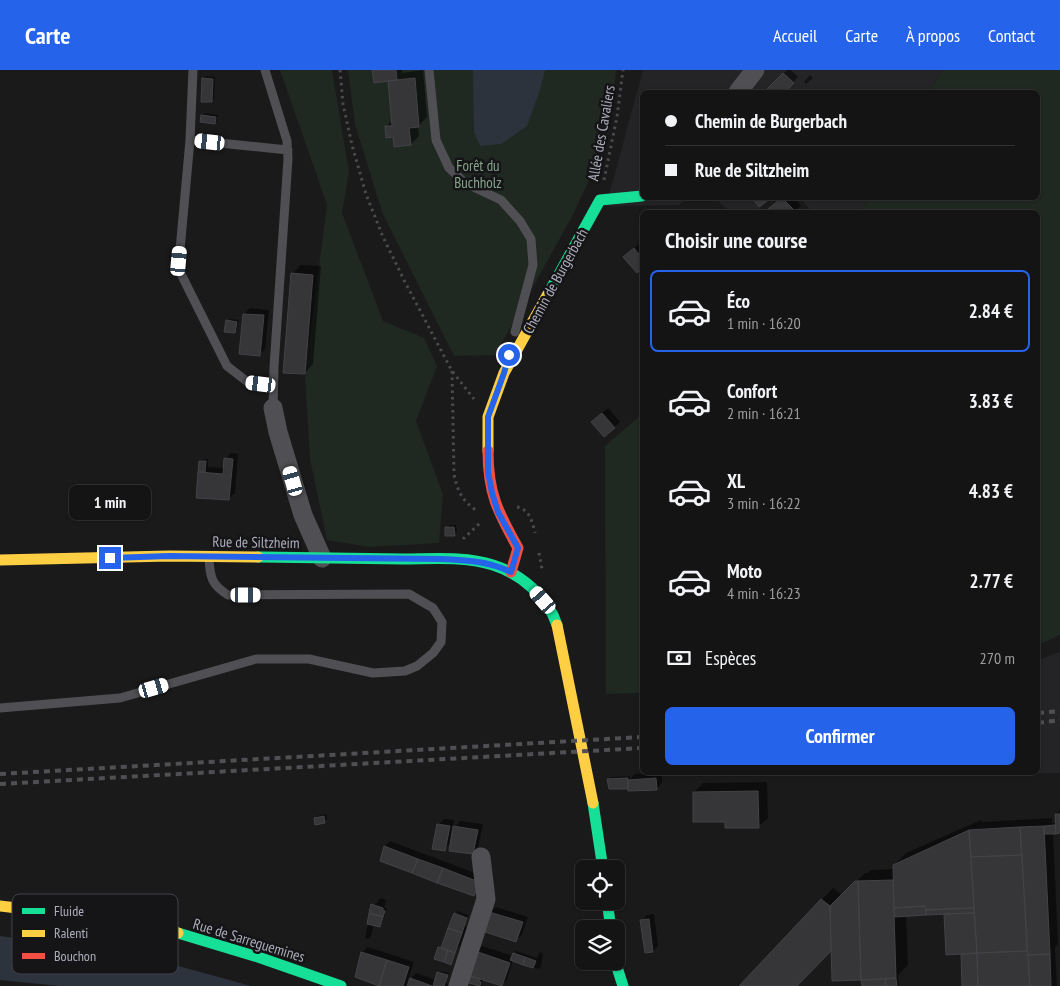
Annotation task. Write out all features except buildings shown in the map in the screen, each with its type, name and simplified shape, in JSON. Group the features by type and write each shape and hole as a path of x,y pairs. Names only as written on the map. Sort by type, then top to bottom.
{"main road":[{"path":"600,200 640,196"},
{"name":"Chemin de Burgerbach","path":"511,572 518,548 498,512 492,493 488,472 488,417 504,373 600,200"},
{"name":"Rue de Siltzheim","path":"0,560 209,557 322,558 462,560 499,566 511,572 533,589 555,617 561,638 590,786 602,860"},
{"name":"Rue de Sarreguemines","path":"178,933 257,956 340,986"},
{"path":"614,986 615,970"},
{"path":"618,970 623,986"}],"street":[{"path":"740,90 755,70"},
{"path":"273,408 278,432 302,514 322,558"},
{"path":"458,986 486,899 481,857"}],"lane":[{"path":"194,70 179,261 180,272 227,366 249,383 273,386"},
{"path":"265,70 287,141 288,150 273,408"},
{"path":"429,70 436,140 449,168 465,183 501,200 520,220 531,240 533,265 504,373"},
{"path":"190,140 288,150"},
{"path":"0,708 120,698 256,659 309,659 373,673 405,671 418,666 433,654 440,642 442,622 433,608 409,594 228,595 216,587 210,573 209,557"}],"path":[{"path":"340,70 343,104 352,145 366,194 383,237 452,371 488,417"},
{"name":"Allée des Cavaliers","path":"600,200 617,117 623,70"},
{"path":"452,371 454,474 457,489 466,502 478,512 486,514 498,512"}],"shaded area":[{"path":"473,70 545,70 527,126 501,144 480,146 474,132"},
{"path":"643,70 942,70 930,90 640,90 640,200 684,200 679,205 606,206"},
{"path":"717,200 770,200 757,210 728,210"},
{"path":"802,200 868,200 861,210 810,210"},
{"path":"1060,652 1060,773 1040,773 1040,659"},
{"path":"0,936 12,938 12,974 178,974 178,966 251,986 60,986 0,980"}],"green space":[{"path":"280,70 332,70 349,172 342,213 383,321 424,338 437,366 416,421 443,494 439,543 370,547 327,540 310,459 305,374 327,205"},
{"name":"Forêt du Buchholz","path":"348,70 616,70 613,103 596,165 573,215 495,355 454,356 382,212 355,124"},
{"path":"942,70 1060,70 1060,635 1040,644 1040,210 861,210 868,200 1040,200 1040,90 930,90"},
{"path":"640,416 640,693 606,694 605,446"}],"railway":[{"path":"1040,713 1060,711"},
{"path":"1040,723 1060,720"},
{"path":"0,774 640,737"},
{"path":"0,784 640,748"}],"traffic: fast":[{"path":"548,294 600,200 640,196"},
{"path":"258,557 448,559 482,562 514,574 532,588 547,605 557,625"},
{"path":"593,803 602,860"},
{"path":"608,910 610,920"},
{"path":"178,933 258,957 341,986"},
{"path":"618,970 623,986"}],"traffic: slow":[{"path":"488,451 488,417 504,373 548,294"},
{"path":"0,560 169,556 258,557"},
{"path":"557,625 593,803"},
{"path":"0,906 12,907"}],"traffic: jam":[{"path":"488,451 492,491 505,524 518,548 511,572"}],"route":[{"path":"110,558 169,556 441,559 481,562 499,566 511,572 518,548 498,512 488,472 488,417 509,355"}]}
